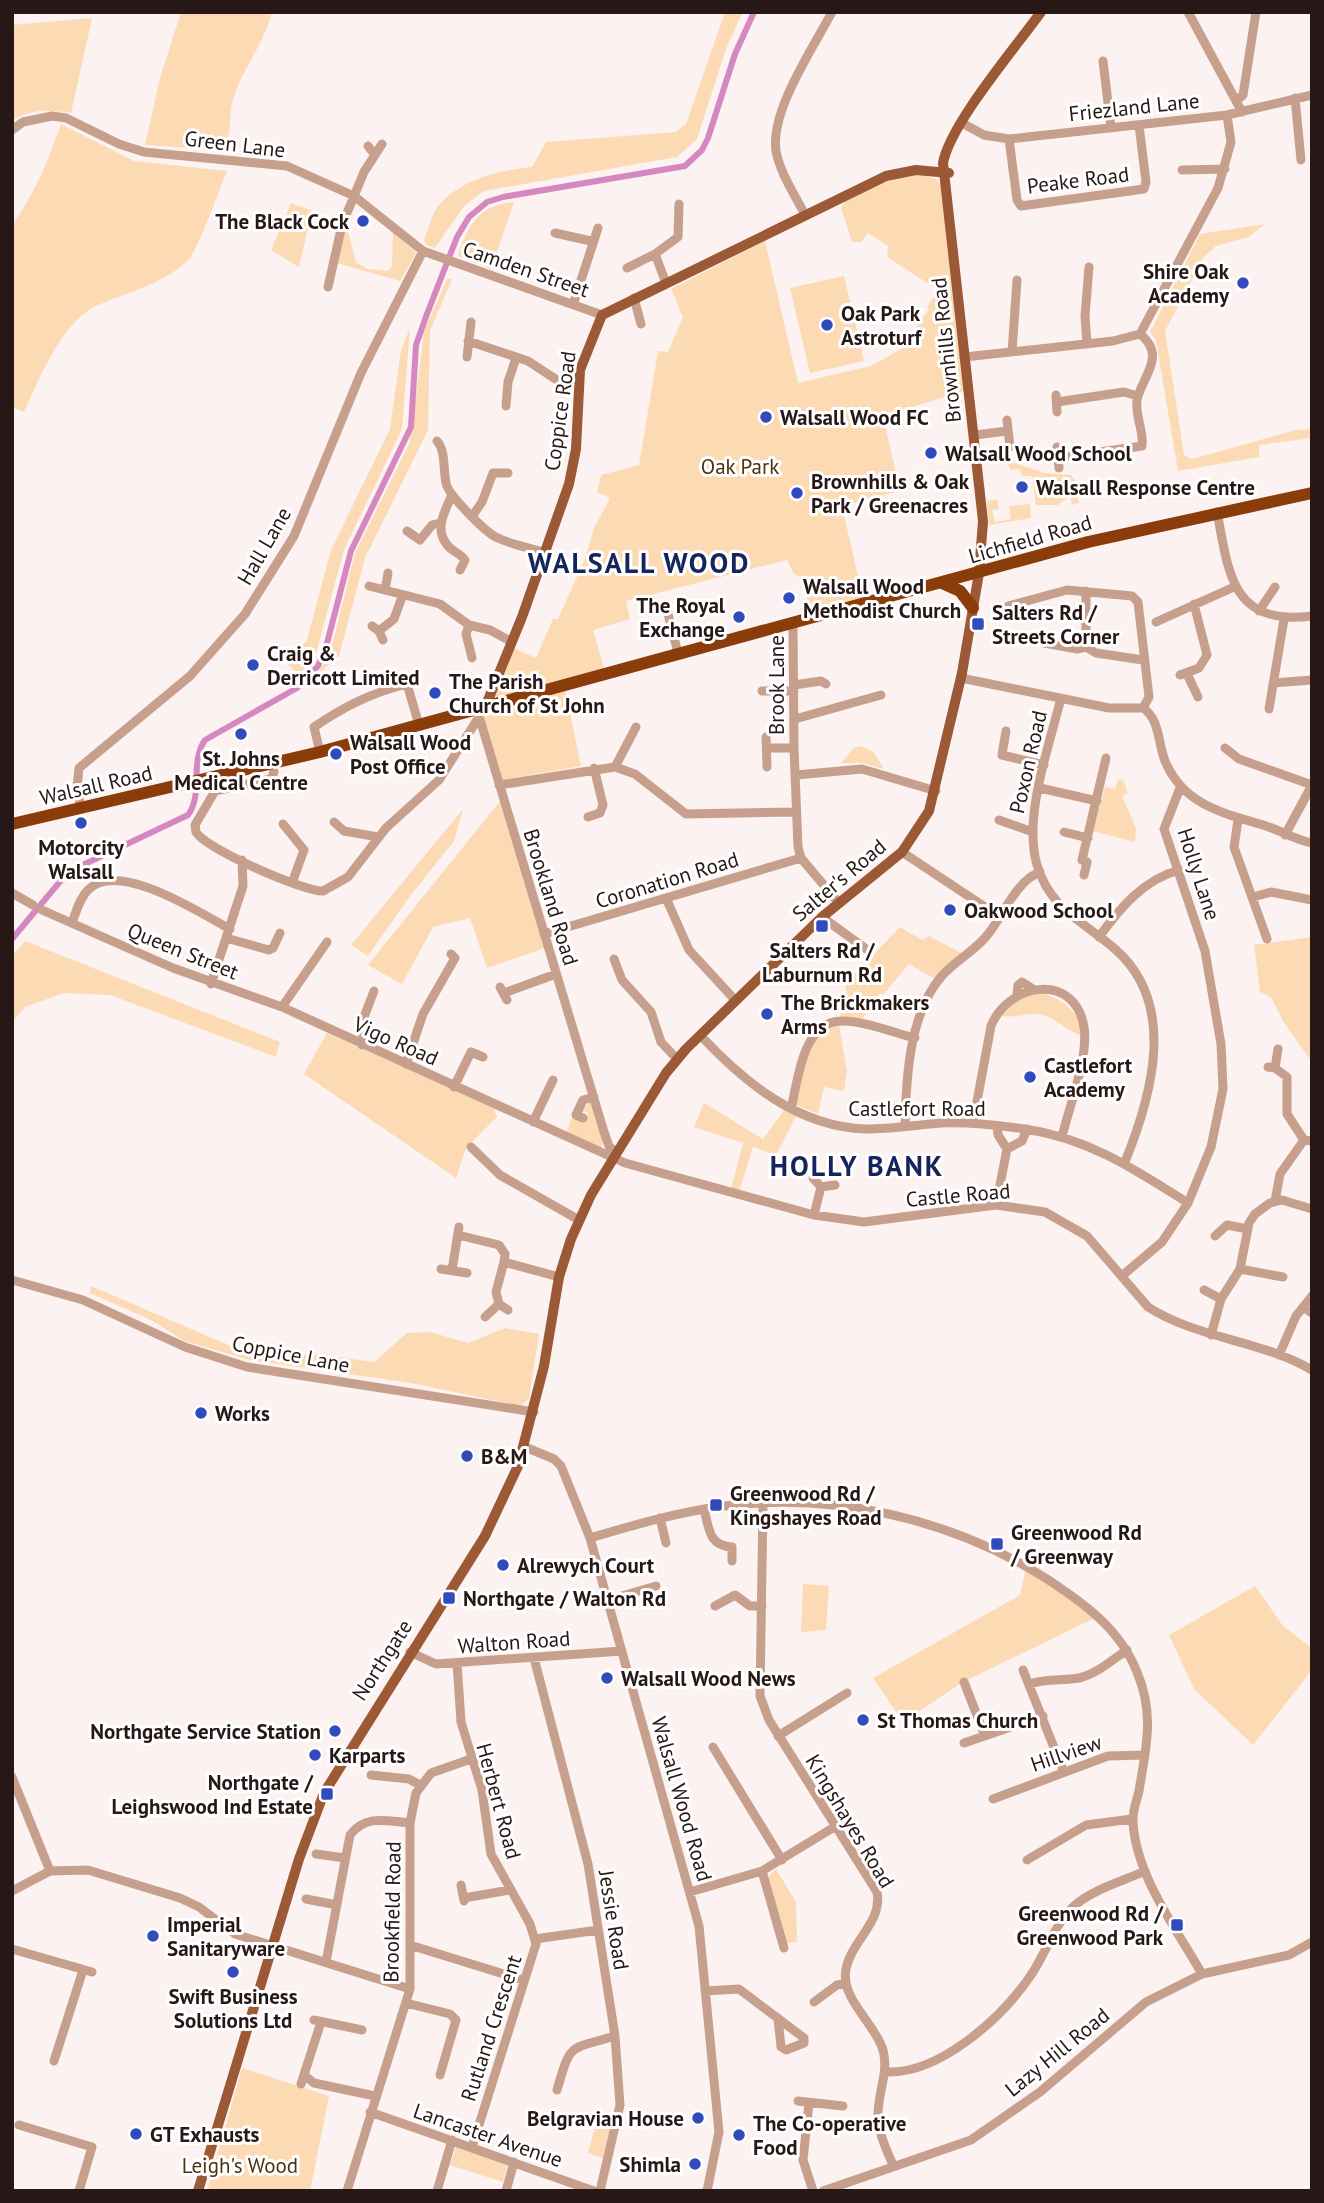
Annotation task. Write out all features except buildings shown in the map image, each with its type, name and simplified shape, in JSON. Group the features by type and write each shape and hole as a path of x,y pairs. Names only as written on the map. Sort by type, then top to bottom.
{"highway":[{"name":"Lichfield Road","path":"188,783 480,710 793,621 1088,542 1312,493"},
{"path":"942,583 960,591 974,608"},
{"name":"Walsall Road","path":"12,824 188,783"}],"main road":[{"path":"602,314 891,174 916,170 947,172 948,145 1041,12"},
{"name":"Brownhills Road","path":"947,172 948,206 983,521 979,573"},
{"name":"Coppice Road","path":"480,710 512,642 574,469 579,383 591,336 602,314"},
{"name":"Salter's Road","path":"614,1156 677,1059 838,902 902,852 923,824 936,791 961,678 979,573"},
{"name":"Northgate","path":"198,2191 307,1836 324,1793 485,1536 525,1447 559,1277 579,1220 614,1156"}],"street":[{"path":"805,215 777,154 776,132 787,100 832,12"},
{"path":"1188,12 1242,112"},
{"path":"1236,101 1242,95 1256,12"},
{"path":"1103,61 1111,128"},
{"name":"Friezland Lane","path":"960,128 1009,139 1227,115 1312,95"},
{"path":"1295,98 1301,160"},
{"path":"964,357 1126,339 1140,334 1204,216 1225,169 1231,142 1227,115"},
{"name":"Green Lane","path":"12,130 38,117 66,118 119,144 144,152 287,166 355,196 423,251 438,257"},
{"name":"Peake Road","path":"1009,139 1017,200 1021,206 1144,189 1146,181 1139,125"},
{"path":"332,282 342,225 363,172 382,144"},
{"path":"368,146 375,155"},
{"path":"1182,170 1225,169"},
{"path":"627,268 655,254 678,237 680,209 668,216"},
{"path":"574,302 595,227 610,230"},
{"path":"559,236 592,241"},
{"name":"Hall Lane","path":"81,809 77,787 79,768 165,698 215,649 245,614 289,545 361,373 423,251"},
{"path":"655,254 666,283"},
{"name":"Camden Street","path":"438,257 574,302 602,314"},
{"path":"1087,344 1085,316 1091,273"},
{"path":"1012,352 1020,285"},
{"path":"634,298 641,324"},
{"path":"467,357 471,322"},
{"path":"1057,447 1059,463 1142,446 1138,396 1152,365 1148,342 1140,334"},
{"path":"468,341 485,344 528,361 556,380 579,383"},
{"path":"506,406 508,382 516,358"},
{"path":"1057,403 1124,392 1138,396"},
{"path":"1007,420 1010,447"},
{"path":"975,435 1007,431"},
{"path":"437,441 442,446 445,481 451,497 499,539 546,553"},
{"path":"473,515 482,502 492,473 508,473"},
{"path":"451,497 440,523 449,548 465,560 460,570"},
{"path":"1217,512 1234,587 1259,611 1284,619 1312,616"},
{"path":"407,531 420,540 432,525 440,523"},
{"path":"385,590 388,573"},
{"path":"369,586 402,597 440,604 469,625 490,630 512,642"},
{"path":"1158,609 1160,620 1234,587"},
{"path":"1008,606 1059,591 1086,591 1135,598 1149,696 1143,708"},
{"path":"1086,591 1086,647"},
{"path":"1259,611 1274,594"},
{"path":"378,632 394,619 402,597"},
{"path":"1193,694 1183,674 1199,667 1207,655 1194,604"},
{"path":"667,610 678,653"},
{"path":"1269,709 1284,619"},
{"name":"Brook Lane","path":"793,621 796,812 801,858"},
{"path":"469,625 466,634 474,662"},
{"path":"1044,643 1077,649 1086,647 1096,653 1143,660"},
{"path":"767,703 765,691 823,683 820,668"},
{"path":"961,678 1109,708 1143,708 1155,720 1165,760 1180,788 1213,810 1312,843"},
{"path":"1273,683 1312,680"},
{"path":"304,733 364,696 409,681 419,725"},
{"path":"795,719 876,694"},
{"path":"1258,695 1271,698"},
{"name":"Poxon Road","path":"1060,698 1031,831 1040,872 1047,890 1062,910 1099,937 1133,969 1153,1014 1155,1041 1152,1069 1140,1126 1125,1162"},
{"path":"272,763 274,772 271,779 215,791 195,825 197,836 292,883 317,891 327,890 348,877 378,837 439,780 480,710"},
{"name":"Brookland Road","path":"480,710 499,785 614,1156"},
{"path":"314,727 320,752"},
{"path":"615,767 626,735 636,727"},
{"path":"1006,731 1002,755 1044,765"},
{"name":"Brook Lane","path":"766,737 767,764"},
{"name":"Brook Lane","path":"767,748 794,748"},
{"path":"1225,748 1232,755 1312,785 1285,835"},
{"path":"1225,763 1232,755"},
{"path":"1084,875 1087,862 1082,860 1106,758"},
{"path":"499,785 594,768 615,767 635,774 686,814 796,812"},
{"path":"588,817 600,813 603,805 594,768"},
{"path":"796,775 862,769 936,791"},
{"path":"1101,781 1113,783"},
{"path":"1040,788 1097,801"},
{"name":"Holly Lane","path":"1123,1275 1162,1242 1188,1203 1216,1127 1223,1070 1205,951 1164,829 1180,788"},
{"path":"333,820 344,831 378,837"},
{"path":"999,820 1009,828 1031,831"},
{"path":"1238,820 1234,847 1252,897 1267,924 1267,939"},
{"path":"283,828 304,850 292,883"},
{"path":"1064,832 1087,838"},
{"path":"902,852 1000,917"},
{"path":"801,858 838,902"},
{"name":"Coronation Road","path":"544,934 801,858"},
{"path":"211,984 243,886 242,860"},
{"path":"1099,937 1118,911 1139,891 1179,870"},
{"path":"905,1126 906,1092 915,1038 925,1004 934,987 943,975 983,940 1028,878 1040,872"},
{"path":"72,923 90,888 100,882 125,880 169,898 228,933 269,950 281,933"},
{"path":"1252,897 1271,892 1312,900"},
{"path":"12,893 33,905"},
{"path":"666,898 689,950 735,1000"},
{"name":"Queen Street","path":"42,910 211,984 282,1007 312,1021"},
{"path":"822,917 860,938 866,949"},
{"path":"282,1007 317,952 327,942"},
{"path":"406,1064 423,1014 455,958 451,954"},
{"path":"614,960 622,980 651,1012 661,1042 677,1059"},
{"path":"503,993 556,974"},
{"path":"973,1123 991,1026 996,1013 1017,995 1033,989 1056,993 1070,1001 1079,1011 1084,1024 1084,1046 1062,1137"},
{"path":"362,1045 364,1017 374,991"},
{"name":"Vigo Road","path":"312,1021 454,1087 614,1156"},
{"path":"790,1109 806,1049 813,1036 825,1026 841,1021 915,1038"},
{"name":"Castlefort Road","path":"700,1035 755,1086 790,1109 850,1128 973,1123 1027,1129 1062,1137 1125,1162 1188,1203"},
{"path":"1275,1201 1280,1174 1308,1141 1287,1114 1289,1082 1272,1068 1278,1049"},
{"name":"Vigo Road","path":"454,1087 471,1052 483,1057"},
{"path":"533,1122 553,1080"},
{"path":"583,1118 576,1115 583,1100 594,1097"},
{"path":"996,1205 1007,1149 998,1135 997,1126"},
{"path":"1007,1149 1022,1141 1027,1129"},
{"path":"471,1147 482,1153 500,1175 579,1220"},
{"name":"Castle Road","path":"614,1156 814,1215 874,1222 996,1205 1045,1212 1087,1237 1123,1275 1148,1307 1169,1320 1279,1355 1312,1370"},
{"path":"813,1178 821,1187"},
{"path":"821,1187 835,1185"},
{"path":"814,1215 821,1187"},
{"path":"1211,1335 1221,1299 1240,1269 1248,1229 1258,1210 1275,1201 1300,1203 1312,1209"},
{"path":"1220,1235 1227,1225 1248,1229"},
{"path":"452,1270 458,1231 499,1245 505,1254 496,1292 499,1304 508,1310"},
{"path":"504,1262 559,1277"},
{"path":"1240,1269 1280,1275 1280,1262"},
{"path":"441,1269 467,1273"},
{"name":"Coppice Lane","path":"12,1280 83,1300 185,1347 247,1367 534,1412"},
{"path":"1202,1289 1221,1299"},
{"path":"1279,1355 1289,1329 1312,1296"},
{"path":"485,1317 499,1304"},
{"path":"1303,1307 1312,1313"},
{"name":"Walsall Wood Road","path":"525,1447 554,1459 561,1466 590,1538 690,1892 701,1939 719,2132 706,2191"},
{"path":"590,1538 660,1518 704,1509 763,1504 866,1510 935,1525 964,1536 1012,1558 1068,1593 1098,1615 1127,1650 1146,1699 1150,1724 1132,1819 1145,1871 1202,1974"},
{"name":"Kingshayes Road","path":"763,1504 760,1696 778,1736 877,1892 879,1902 851,1956 846,1969 845,1984"},
{"path":"704,1509 711,1539 721,1546 732,1547 732,1561"},
{"path":"660,1518 666,1543"},
{"path":"608,1600 656,1586"},
{"path":"715,1605 735,1595 750,1606 762,1606"},
{"path":"1030,1684 1045,1679 1071,1679 1090,1675 1127,1650"},
{"name":"Walton Road","path":"410,1652 436,1664 622,1651"},
{"name":"Jessie Road","path":"534,1658 580,1829 615,2036 620,2105 600,2191"},
{"name":"Herbert Road","path":"457,1663 461,1721 482,1790 491,1854 536,1939"},
{"path":"1023,1670 1063,1770"},
{"path":"964,1682 966,1696 985,1736"},
{"path":"778,1736 847,1693"},
{"path":"964,1743 1043,1716"},
{"path":"713,1747 782,1860"},
{"name":"Hillview","path":"998,1799 1063,1770 1108,1756 1145,1755"},
{"path":"371,1775 409,1779 420,1785 437,1770 471,1759"},
{"path":"12,1777 50,1871"},
{"name":"Brookfield Road","path":"347,2191 410,1989 410,1823 420,1785"},
{"path":"326,1962 351,1835 359,1824 373,1819 410,1823"},
{"path":"1027,1860 1036,1850 1086,1825 1132,1819"},
{"path":"690,1892 762,1871 836,1826"},
{"path":"316,1854 345,1858"},
{"path":"12,1891 50,1871 88,1870 180,1898 199,1908 232,1933 410,1989"},
{"path":"762,1871 786,1948"},
{"path":"885,2072 901,2073 916,2069 962,2044 1016,1994 1032,1973 1062,1919 1075,1905 1145,1871"},
{"path":"461,1885 464,1899 510,1890"},
{"path":"306,1899 337,1905"},
{"name":"Rutland Crescent","path":"471,2147 536,1939 598,1930"},
{"name":"Lazy Hill Road","path":"823,2191 840,2188 893,2165 971,2140 1040,2092 1146,2002 1202,1974 1289,1955 1312,1942"},
{"path":"410,1944 523,1980"},
{"path":"12,1949 88,1971 54,2060"},
{"path":"814,2002 837,1985 845,1984 880,2039 885,2072 878,2113 879,2128 893,2165"},
{"path":"705,1991 739,1989 778,2018"},
{"path":"406,2003 450,2014 456,2020 440,2075"},
{"path":"357,2031 317,2021 303,2079 375,2096"},
{"path":"557,2090 573,2048 615,2036"},
{"path":"798,2101 843,2106"},
{"path":"809,2103 803,2160 813,2191"},
{"name":"Lancaster Avenue","path":"370,2112 594,2191"},
{"path":"19,2125 92,2147 79,2191"},
{"path":"437,2191 452,2140"},
{"path":"506,2191 514,2162"}],"green space":[{"path":"181,12 272,12 264,36 236,92 232,103 229,134 221,150 145,145 160,78"},
{"path":"725,12 743,12 727,46 697,139 677,157 484,191 464,206 435,248 426,245 424,240 435,211 449,195 483,177 532,167 546,142 676,132 686,124"},
{"path":"92,18 71,113 33,112 12,121 12,25"},
{"path":"61,124 134,161 227,171 189,259 169,275 94,307 82,315 52,354 24,412 12,407 12,225 28,201"},
{"name":"Oak Park","path":"920,175 936,179 941,186 964,391 883,416 900,491 842,506 863,598 809,614 805,580 794,574 787,560 626,601 630,619 593,630 604,668 490,701 514,648 536,658 553,619 558,619 585,559 594,528 610,498 597,492 601,475 639,465 658,351 668,352 683,317 671,289 765,241 798,383 871,366 901,349 929,309 927,307 938,290 887,257 888,246 868,233 861,242 852,242 841,208 846,201 864,190 888,181"},
{"path":"514,202 491,269 458,256 476,218 491,207"},
{"path":"291,203 312,211 299,267 271,250"},
{"path":"346,224 356,262 367,269 388,271 392,266 393,231 416,253 400,281 337,263"},
{"path":"1265,224 1249,237 1216,246 1203,258 1165,331 1184,455 1192,459 1296,430 1312,429 1312,438 1259,445 1259,457 1178,471 1156,341 1150,332 1200,234"},
{"name":"Oak Park Astroturf","path":"844,276 864,361 810,373 790,288"},
{"path":"447,279 452,279 430,331 428,430 365,558 339,656 312,679 324,664 333,642 355,553 410,442 424,332"},
{"path":"410,328 402,429 344,550 316,653 299,676 287,663 307,640 331,550 390,429 401,350"},
{"path":"1006,460 1044,473 1071,475 1082,489 1076,491 1079,503 1072,505 1070,496 1058,505 1036,505 1032,476 1022,476 1020,469 1011,470"},
{"path":"997,499 999,509 992,510 995,522 1011,519 1009,506 1030,504 1031,518 989,525 987,501"},
{"path":"565,689 581,766 501,780 481,710"},
{"path":"860,746 874,752 884,769 863,763 841,763 854,748"},
{"path":"1118,779 1123,780 1128,793 1122,796 1136,828 1135,842 1093,831 1105,787 1115,789"},
{"path":"501,800 545,948 487,968 470,918 433,927 402,984 368,965"},
{"path":"463,809 454,841 410,896 368,956 351,945"},
{"path":"900,927 922,940 929,936 963,954 935,979 909,964 883,995 880,993 861,1021 840,1017 847,992 845,988 850,979"},
{"path":"1312,937 1312,1062 1283,1021 1271,997 1260,992 1254,945"},
{"path":"25,941 280,1042 276,1057 110,995 64,993 25,1007 12,1022 12,956"},
{"path":"1042,993 1070,1008 1081,1027 1082,1036 1043,1015 999,1015 1018,998"},
{"path":"839,1025 847,1071 844,1091 824,1087 818,1114 796,1105 804,1070 812,1046 819,1037 828,1029"},
{"path":"327,1033 494,1108 497,1117 466,1148 456,1178 304,1074"},
{"path":"590,1101 604,1140 601,1148 566,1133 573,1116 585,1121 588,1113 582,1111"},
{"path":"704,1103 763,1139 784,1110 796,1116 776,1155 753,1147 739,1192 731,1189 743,1143 694,1127"},
{"path":"91,1286 233,1347 275,1357 314,1354 374,1362 407,1333 430,1332 468,1343 505,1328 539,1334 529,1398 521,1406 411,1383 250,1360 184,1341 153,1321 90,1293"},
{"path":"1026,1568 1097,1617 963,1682 903,1722 873,1678 1020,1595"},
{"path":"803,1584 829,1586 826,1630 801,1632"},
{"path":"1255,1586 1283,1626 1312,1648 1312,1670 1253,1745 1194,1689 1169,1635"},
{"path":"776,1869 796,1902 797,1942 787,1943 786,1940 768,1877"},
{"name":"Leigh's Wood","path":"242,2068 329,2096 310,2191 207,2191"},
{"path":"597,2120 611,2123 603,2158 588,2153"},
{"path":"456,2147 507,2165 503,2182 450,2165"}],"waterway":[{"path":"12,939 68,872 188,815 193,806 198,758 205,740 297,688 318,666 326,647 351,551 411,427 416,345 457,237 469,217 487,202 503,197 685,166 702,150 708,138 735,54 754,12"}],"place":[{"name":"The Black Cock","path":"363,221"},
{"name":"Shire Oak Academy","path":"1243,283"},
{"name":"Oak Park Astroturf","path":"827,325"},
{"name":"Walsall Wood FC","path":"766,417"},
{"name":"Walsall Wood School","path":"931,453"},
{"name":"Walsall Response Centre","path":"1022,487"},
{"name":"Brownhills & Oak Park / Greenacres","path":"797,493"},
{"name":"Walsall Wood Methodist Church","path":"789,598"},
{"name":"The Royal Exchange","path":"739,617"},
{"name":"Salters Rd / Streets Corner","path":"978,624"},
{"name":"Craig & Derricott Limited","path":"253,665"},
{"name":"The Parish Church of St John","path":"435,693"},
{"name":"St. Johns Medical Centre","path":"241,734"},
{"name":"Walsall Wood Post Office","path":"336,754"},
{"name":"Motorcity Walsall","path":"81,823"},
{"name":"Oakwood School","path":"950,910"},
{"name":"Salters Rd / Laburnum Rd","path":"822,926"},
{"name":"The Brickmakers Arms","path":"767,1014"},
{"name":"Castlefort Academy","path":"1030,1077"},
{"name":"Works","path":"201,1413"},
{"name":"B&M","path":"467,1456"},
{"name":"Greenwood Rd / Kingshayes Road","path":"716,1505"},
{"name":"Greenwood Rd / Greenway","path":"997,1544"},
{"name":"Alrewych Court","path":"503,1565"},
{"name":"Northgate / Walton Rd","path":"449,1598"},
{"name":"Walsall Wood News","path":"607,1678"},
{"name":"St Thomas Church","path":"863,1720"},
{"name":"Northgate Service Station","path":"335,1731"},
{"name":"Karparts","path":"315,1755"},
{"name":"Northgate / Leighswood Ind Estate","path":"327,1794"},
{"name":"Greenwood Rd / Greenwood Park","path":"1177,1925"},
{"name":"Imperial Sanitaryware","path":"153,1936"},
{"name":"Swift Business Solutions Ltd","path":"233,1972"},
{"name":"Belgravian House","path":"698,2118"},
{"name":"GT Exhausts","path":"136,2134"},
{"name":"The Co-operative Food","path":"739,2135"},
{"name":"Shimla","path":"695,2164"}],"district":[{"name":"WALSALL WOOD","path":"639,562"},
{"name":"HOLLY BANK","path":"857,1165"}]}
